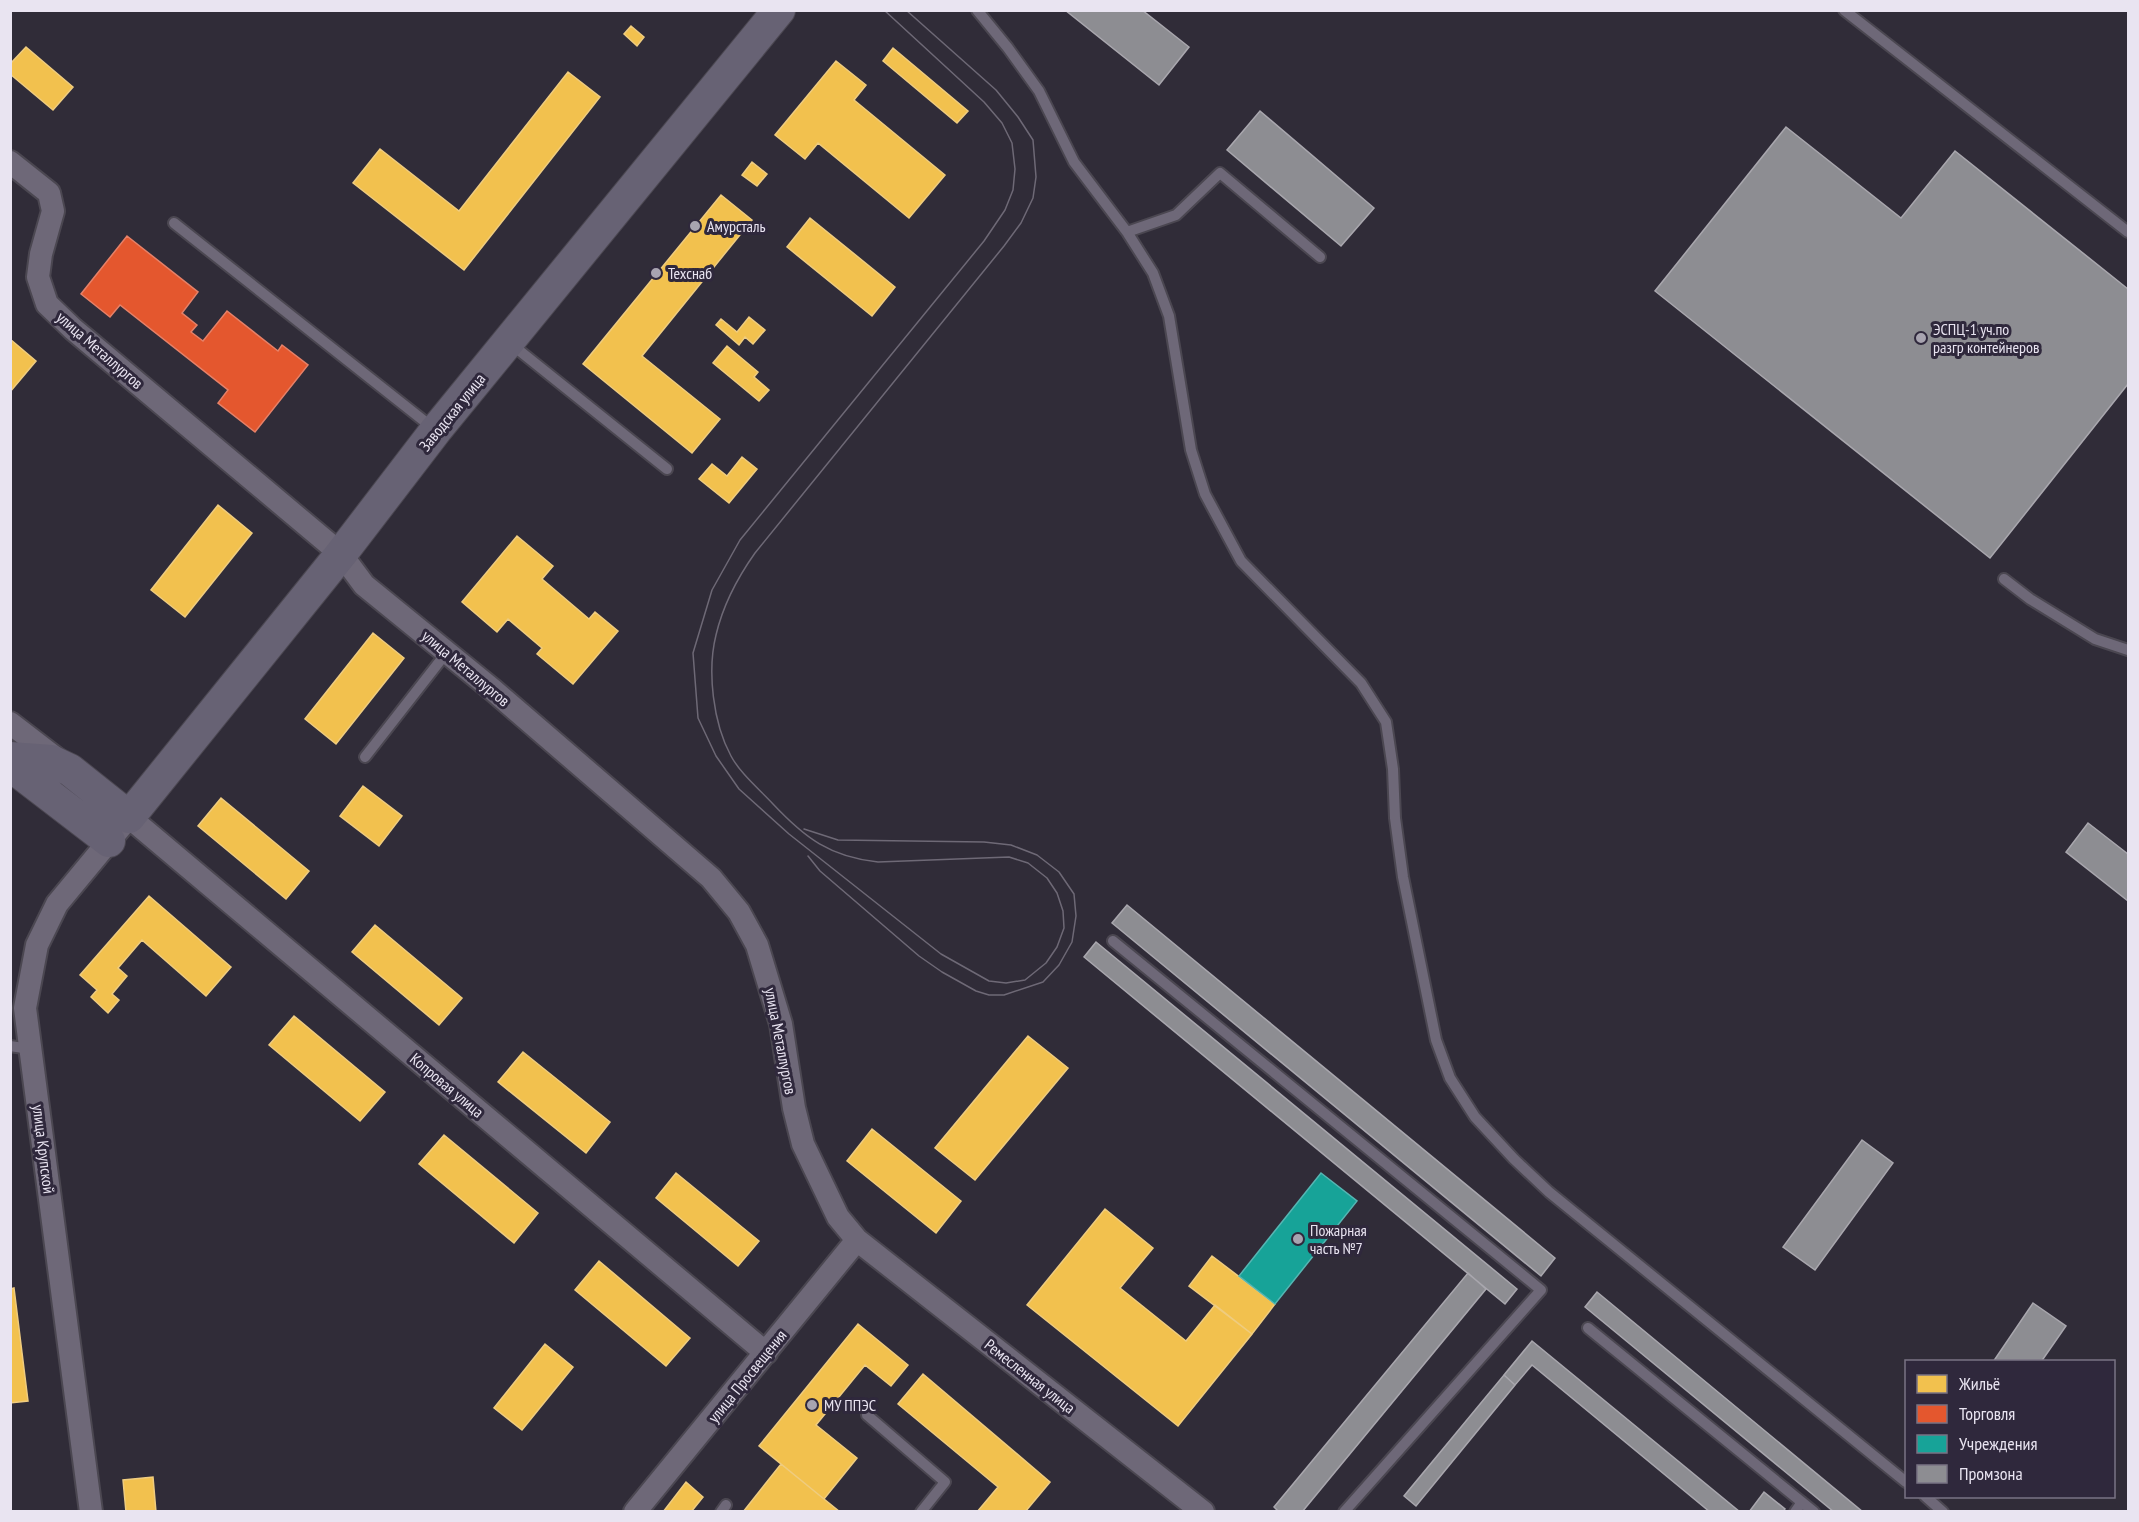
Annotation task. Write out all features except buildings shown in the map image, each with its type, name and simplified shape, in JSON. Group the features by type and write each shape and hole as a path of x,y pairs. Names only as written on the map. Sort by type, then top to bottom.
{"street":[{"name":"Заводская улица","path":"129,817 341,554 435,430 779,10"},
{"name":"улица Металлургов","path":"10,162 49,193 53,211 38,277 47,304 73,329 341,554 364,585 447,652 711,878 739,912 757,945 774,997 781,1024 802,1144 838,1217 857,1240"},
{"path":"10,723 129,817"},
{"path":"15,770 51,761 70,770"},
{"path":"15,770 109,841"},
{"name":"улица Крупской","path":"92,1512 21,1047 37,945 57,904 129,817"},
{"name":"Копровая улица","path":"129,817 766,1353"},
{"name":"улица Просвещения","path":"635,1512 857,1240"},
{"name":"Ремесленная улица","path":"857,1240 1203,1512"}],"lane":[{"path":"977,10 1039,91 1074,162 1127,232 1153,273 1169,316 1191,450 1210,503 1241,561 1361,684 1386,722 1393,769 1395,818 1404,877 1436,1040 1450,1078 1475,1117 1549,1192 1905,1481"},
{"path":"1844,10 2128,232"},
{"path":"1127,232 1176,215 1220,173 1320,257"},
{"path":"174,223 435,430"},
{"path":"509,342 667,469"},
{"path":"2004,579 2030,599 2095,639 2128,650"},
{"path":"365,757 447,652"},
{"path":"1113,941 1540,1290 1344,1512"},
{"path":"1588,1328 1814,1512"},
{"path":"867,1415 945,1482 921,1512"},
{"path":"1926,1498 1943,1512"},
{"path":"1795,1512 1802,1502"}],"tram line":[{"path":"884,10 984,102 1002,123 1012,143 1015,169 1013,190 1005,210 984,241 740,540 712,590 693,653 698,718 716,756 739,789 789,834 941,954 989,981 1006,983 1025,980 1046,963 1057,947 1064,928 1063,911 1057,893 1047,878 1028,863 1009,857 878,862 846,856 820,844 796,827 739,769 725,743 713,697 712,664 716,635 727,602 749,562 1004,246 1021,223 1033,198 1036,177 1033,140 1018,117 996,90 906,10"},
{"path":"804,829 838,840 984,842 1011,845 1037,855 1059,872 1074,894 1076,916 1072,942 1059,965 1043,982 1004,995 989,995 976,991 919,956 820,871 808,856"}],"place":[{"name":"Амурсталь","path":"695,226"},
{"name":"Техснаб","path":"656,273"},
{"name":"ЭСПЦ-1 уч.по разгр контейнеров","path":"1921,338"},
{"name":"Пожарная часть №7","path":"1298,1239"},
{"name":"МУ ППЭС","path":"812,1405"}]}
